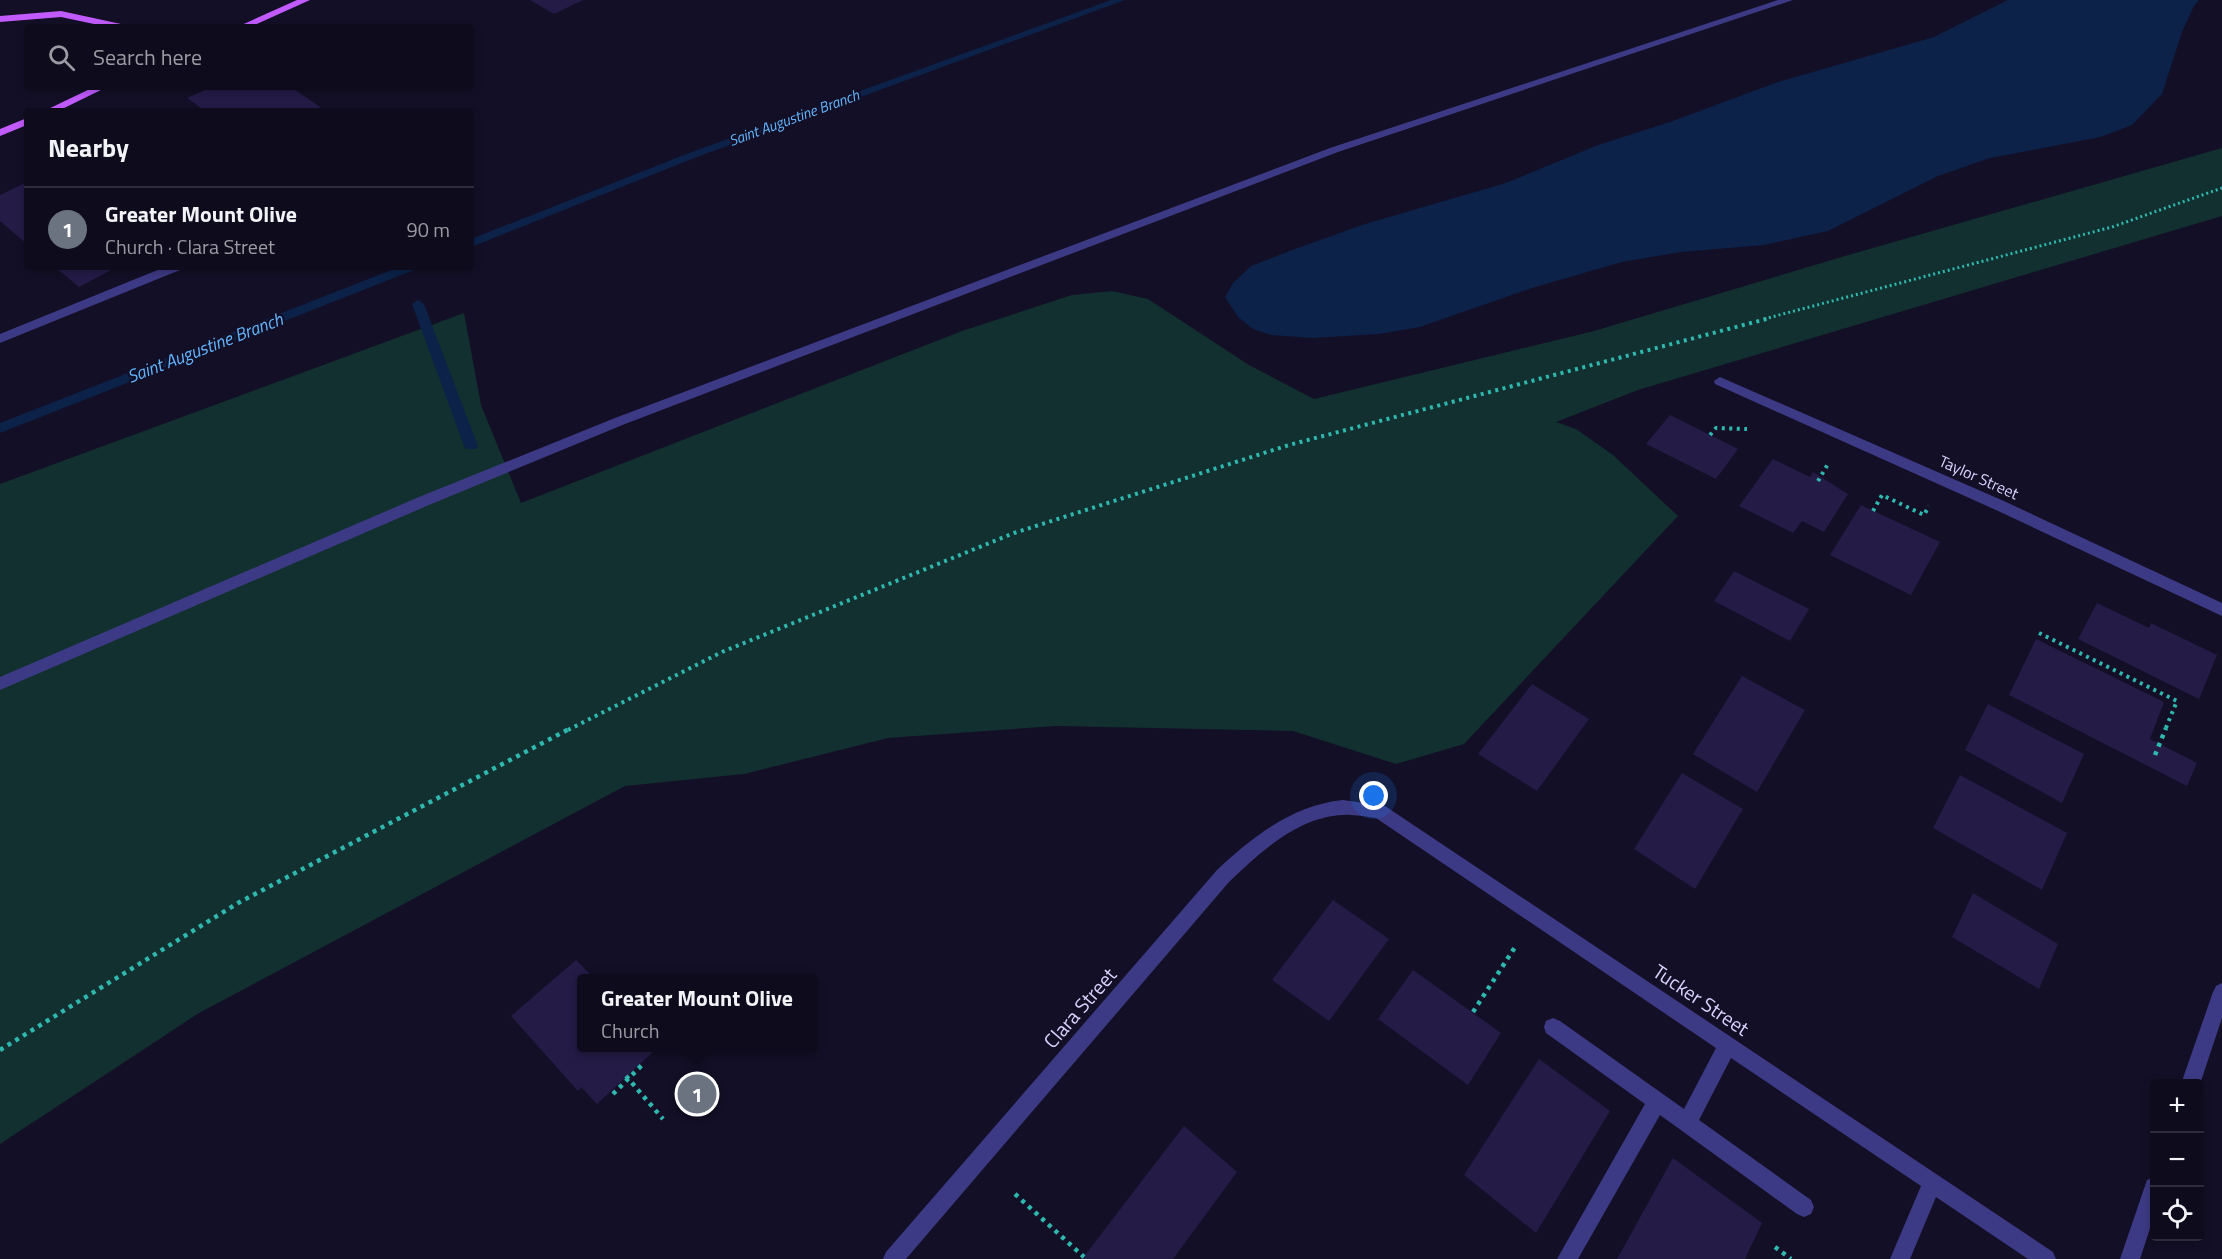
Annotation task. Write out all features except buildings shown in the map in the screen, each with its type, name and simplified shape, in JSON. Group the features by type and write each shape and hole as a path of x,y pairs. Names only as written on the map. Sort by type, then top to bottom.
{"main road":[{"path":"249,24 305,0"},
{"path":"0,19 61,14 110,24"},
{"path":"0,19 24,28"},
{"path":"56,108 95,90"},
{"path":"0,133 24,122"}],"street":[{"path":"0,684 424,501 620,421 1334,150 1788,0"},
{"path":"0,339 169,270"},
{"name":"Taylor Street","path":"1720,381 2001,506 2222,610"},
{"name":"Tucker Street","path":"1321,812 1340,807 1379,811 2046,1259"},
{"name":"Clara Street","path":"893,1259 1223,876 1251,849 1292,823 1321,812"},
{"path":"2191,1079 2222,992"},
{"path":"1553,1027 1804,1207"},
{"path":"1687,1122 1728,1045"},
{"path":"1568,1259 1657,1101"},
{"path":"1900,1259 1932,1183"},
{"path":"2130,1259 2150,1199"}],"path":[{"path":"0,1050 238,903 505,762 722,652 1014,532 1289,445 2112,227 2222,188"},
{"path":"1710,435 1716,428 1756,429"},
{"path":"2040,633 2177,701 2155,755"},
{"path":"1473,1012 1520,938"},
{"path":"613,1094 642,1065"},
{"path":"627,1078 663,1119"},
{"path":"1015,1194 1084,1257"},
{"path":"1775,1247 1791,1259"}],"green space":[{"path":"2222,148 2222,216 1638,390 1556,422 1576,429 1613,455 1678,516 1464,744 1396,764 1293,731 1056,726 888,738 744,774 625,786 199,1013 0,1144 0,484 464,313 481,405 521,503 962,331 1072,295 1112,291 1148,299 1249,365 1314,399 1594,331"}],"water":[{"path":"2008,0 2199,0 2182,32 2162,94 2132,125 2101,137 1990,158 1938,176 1828,231 1764,245 1681,252 1622,262 1532,288 1420,327 1379,334 1312,338 1271,335 1253,329 1238,317 1225,297 1233,283 1251,266 1295,249 1365,224 1506,183 1598,145 1670,122 1778,82 1934,37"}],"waterway":[{"name":"Saint Augustine Branch","path":"474,242 693,155 1120,0"},
{"name":"Saint Augustine Branch","path":"0,428 402,270"},
{"path":"418,304 471,446"}],"place":[{"name":"Greater Mount Olive","path":"697,1094"}]}
